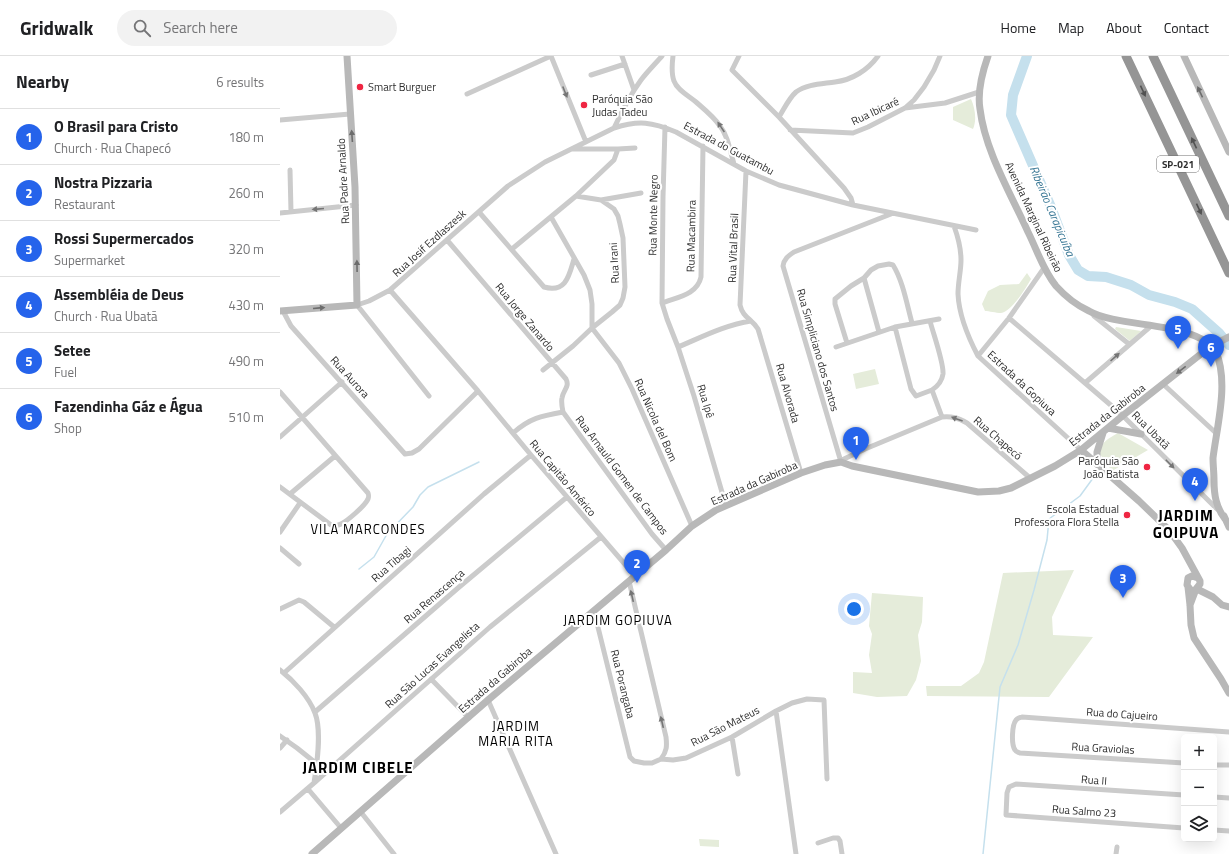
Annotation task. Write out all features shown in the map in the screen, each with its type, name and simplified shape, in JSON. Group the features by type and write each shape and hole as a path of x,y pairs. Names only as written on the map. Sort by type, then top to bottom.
{"highway":[{"name":"SP-021","path":"1126,56 1229,273"},
{"name":"SP-021","path":"1153,56 1229,216"}],"main road":[{"name":"Rua Padre Arnaldo","path":"347,56 356,206 357,305"},
{"name":"Avenida Marginal Ribeirão","path":"988,56 982,71 979,92 979,107 984,132 993,156 1044,268 1053,282 1065,296 1090,312 1122,321 1187,334 1197,337 1211,346"},
{"path":"1184,56 1229,152"},
{"path":"282,311 357,305"},
{"name":"Estrada da Gabiroba","path":"316,853 360,811 393,784 488,700 666,550 692,526 716,510 801,474 825,465 841,462 852,466 978,492 999,491 1011,488 1081,450 1211,346 1229,337"},
{"path":"1211,346 1221,365 1224,380 1213,460 1215,499 1220,512 1225,519"},
{"path":"1097,464 1098,444 1106,429 1141,434"},
{"path":"1081,450 1139,501 1168,530 1179,543 1199,579 1212,597"},
{"path":"1214,491 1229,527"},
{"path":"1188,560 1187,583 1191,625 1194,638 1229,693"},
{"path":"1187,583 1192,576 1199,579"},
{"path":"1190,606 1199,587 1199,579"},
{"path":"1187,583 1191,589 1197,589 1226,606 1229,614"}],"street":[{"path":"467,94 551,56 586,142"},
{"path":"622,56 634,90"},
{"path":"614,128 634,90 662,56"},
{"path":"673,56 672,76 674,82 720,125 724,132 734,164"},
{"path":"739,56 732,70 779,117 844,188 851,198 853,205"},
{"path":"779,117 791,97 805,87 847,79 872,65 878,56"},
{"name":"Rua Ibicaré","path":"790,130 853,133 868,128 905,108 914,100 924,87 940,56"},
{"path":"591,75 625,64"},
{"path":"905,108 945,103 979,92"},
{"path":"280,120 350,114"},
{"name":"Estrada do Guatambu","path":"508,186 545,162 614,128 626,124 645,122 665,127 703,146 746,171 779,185 892,214 976,230"},
{"name":"Rua Monte Negro","path":"662,302 665,127"},
{"name":"Rua Macambira","path":"662,302 687,294 700,283 703,146"},
{"path":"572,149 635,148"},
{"path":"512,249 576,196 614,160 618,149"},
{"path":"290,170 291,212"},
{"name":"Rua Vital Brasil","path":"746,171 740,305 742,312 751,321"},
{"name":"Rua Josif Ezdlaszesk","path":"357,305 369,301 390,290 508,186"},
{"path":"576,196 601,200 641,193"},
{"name":"Rua Irani","path":"543,370 620,305 623,298 625,287 623,238 620,224 614,210 601,200"},
{"path":"280,213 356,206"},
{"path":"479,212 544,287 556,288 564,284 568,280 574,259"},
{"name":"Rua Simpliciano dos Santos","path":"841,462 783,266 784,260 794,252 892,214"},
{"path":"551,217 584,275 590,290 592,304 592,328"},
{"name":"Estrada da Gopiuva","path":"954,226 960,246 961,259 958,285 959,306 963,321 978,356 1081,450"},
{"name":"Rua Jorge Zanardo","path":"447,240 568,382 567,388 562,397 563,412"},
{"path":"847,343 835,304 835,299 878,266 889,264 893,265 903,289 912,323"},
{"path":"978,356 1010,318 1044,268"},
{"path":"864,278 879,332"},
{"name":"Rua Capitão Américo","path":"390,290 635,576"},
{"name":"Rua Ipê","path":"662,302 696,403 726,506"},
{"path":"357,305 428,396"},
{"name":"Rua Aurora","path":"282,311 291,326 405,454 412,453 419,449 478,391"},
{"path":"1090,312 1129,344"},
{"name":"Rua Ubatã","path":"1010,318 1123,416 1220,512"},
{"path":"836,347 895,327 939,319"},
{"path":"678,347 735,324 751,321"},
{"name":"Rua Alvorada","path":"751,321 758,329 764,345 801,474"},
{"path":"895,327 911,389 913,394 916,396 932,390 940,382 943,374 930,321"},
{"path":"1085,383 1151,326"},
{"name":"Rua Nicola del Bom","path":"592,328 619,363 632,389 692,526"},
{"path":"280,437 342,382"},
{"path":"1163,384 1217,434"},
{"path":"841,462 844,459 865,449 942,417 932,390"},
{"path":"280,392 369,496 365,503 340,525 335,526 331,525 280,487"},
{"path":"513,433 530,420 563,412"},
{"name":"Rua Arnauld Gomen de Campos","path":"563,412 652,534 666,550"},
{"name":"Rua Chapecó","path":"942,417 950,416 967,423 1030,478"},
{"name":"Rua Tibagi","path":"282,672 484,494 531,455"},
{"path":"290,494 335,456"},
{"path":"1204,495 1214,491"},
{"name":"Rua Renascença","path":"315,712 458,588 567,497"},
{"path":"280,532 300,503"},
{"name":"Rua São Lucas Evangelista","path":"280,812 308,789 490,627 601,537"},
{"path":"280,548 299,564"},
{"path":"629,581 666,737 666,753 661,759"},
{"path":"280,609 299,600 304,602 334,627"},
{"name":"Rua Porangaba","path":"594,611 630,757 634,761"},
{"path":"282,672 302,692 315,712 317,718 317,764 314,783"},
{"path":"431,679 469,718"},
{"path":"1221,679 1229,681"},
{"path":"488,700 556,854"},
{"name":"Rua São Mateus","path":"634,761 652,763 661,759 673,760 686,758 732,737 776,711 800,700 824,700 827,779"},
{"path":"776,711 796,854"},
{"name":"Rua do Cajueiro","path":"1020,753 1015,751 1012,740 1015,722 1022,717 1229,732"},
{"path":"280,736 317,764"},
{"path":"732,737 738,774"},
{"path":"280,748 287,740"},
{"name":"Rua Graviolas","path":"1020,753 1181,763"},
{"path":"1217,765 1229,766"},
{"name":"Rua II","path":"1007,793 1008,787 1016,784 1181,795"},
{"path":"308,789 341,828"},
{"name":"Rua Salmo 23","path":"1007,793 1006,815 1181,828"},
{"path":"1217,797 1229,798"},
{"path":"360,811 394,854"},
{"path":"1217,830 1229,831"},
{"path":"818,843 833,838 838,838 840,841 842,854"},
{"path":"1116,854 1117,847"}],"green space":[{"path":"971,99 975,114 973,129 953,120 953,107"},
{"path":"1027,273 1031,279 1026,288 1010,308 1001,313 985,311 982,304 988,291 1000,285 1019,284"},
{"path":"1116,327 1141,331 1130,341 1115,329"},
{"path":"875,369 879,384 856,389 853,374"},
{"path":"1118,433 1148,450 1112,471 1099,453 1104,443"},
{"path":"1074,570 1052,617 1053,635 1093,637 1049,697 927,696 926,686 961,686 979,673 984,662 1003,573"},
{"path":"872,593 923,597 922,622 918,635 921,661 916,680 907,696 877,697 853,693 853,672 872,673 869,655 872,634 869,626"},
{"path":"699,839 719,840 719,847 700,846"}],"waterway":[{"name":"Ribeirão Carapicuíba","path":"1027,56 1013,95 1011,115 1051,207 1069,255 1078,270 1088,276 1106,277 1131,285 1149,295 1175,302 1192,309 1219,333 1229,345"},
{"path":"359,569 374,557 387,534 413,507 420,495 428,487 479,462"},
{"path":"983,854 1000,687 1018,645 1047,540 1049,519 1080,496 1096,474"}],"place":[{"name":"Smart Burguer","path":"360,87"},
{"name":"Paróquia São Judas Tadeu","path":"584,105"},
{"name":"Setee","path":"1178,349"},
{"name":"Fazendinha Gáz e Água","path":"1211,367"},
{"name":"O Brasil para Cristo","path":"856,460"},
{"name":"Paróquia São João Batista","path":"1147,467"},
{"name":"Assembléia de Deus","path":"1195,501"},
{"name":"Escola Estadual Professora Flora Stella","path":"1127,515"},
{"name":"Nostra Pizzaria","path":"637,583"},
{"name":"Rossi Supermercados","path":"1123,598"}],"district":[{"name":"JARDIM GOIPUVA","path":"1186,524"},
{"name":"VILA MARCONDES","path":"368,529"},
{"name":"JARDIM GOPIUVA","path":"618,620"},
{"name":"JARDIM MARIA RITA","path":"516,734"},
{"name":"JARDIM CIBELE","path":"358,768"}]}
